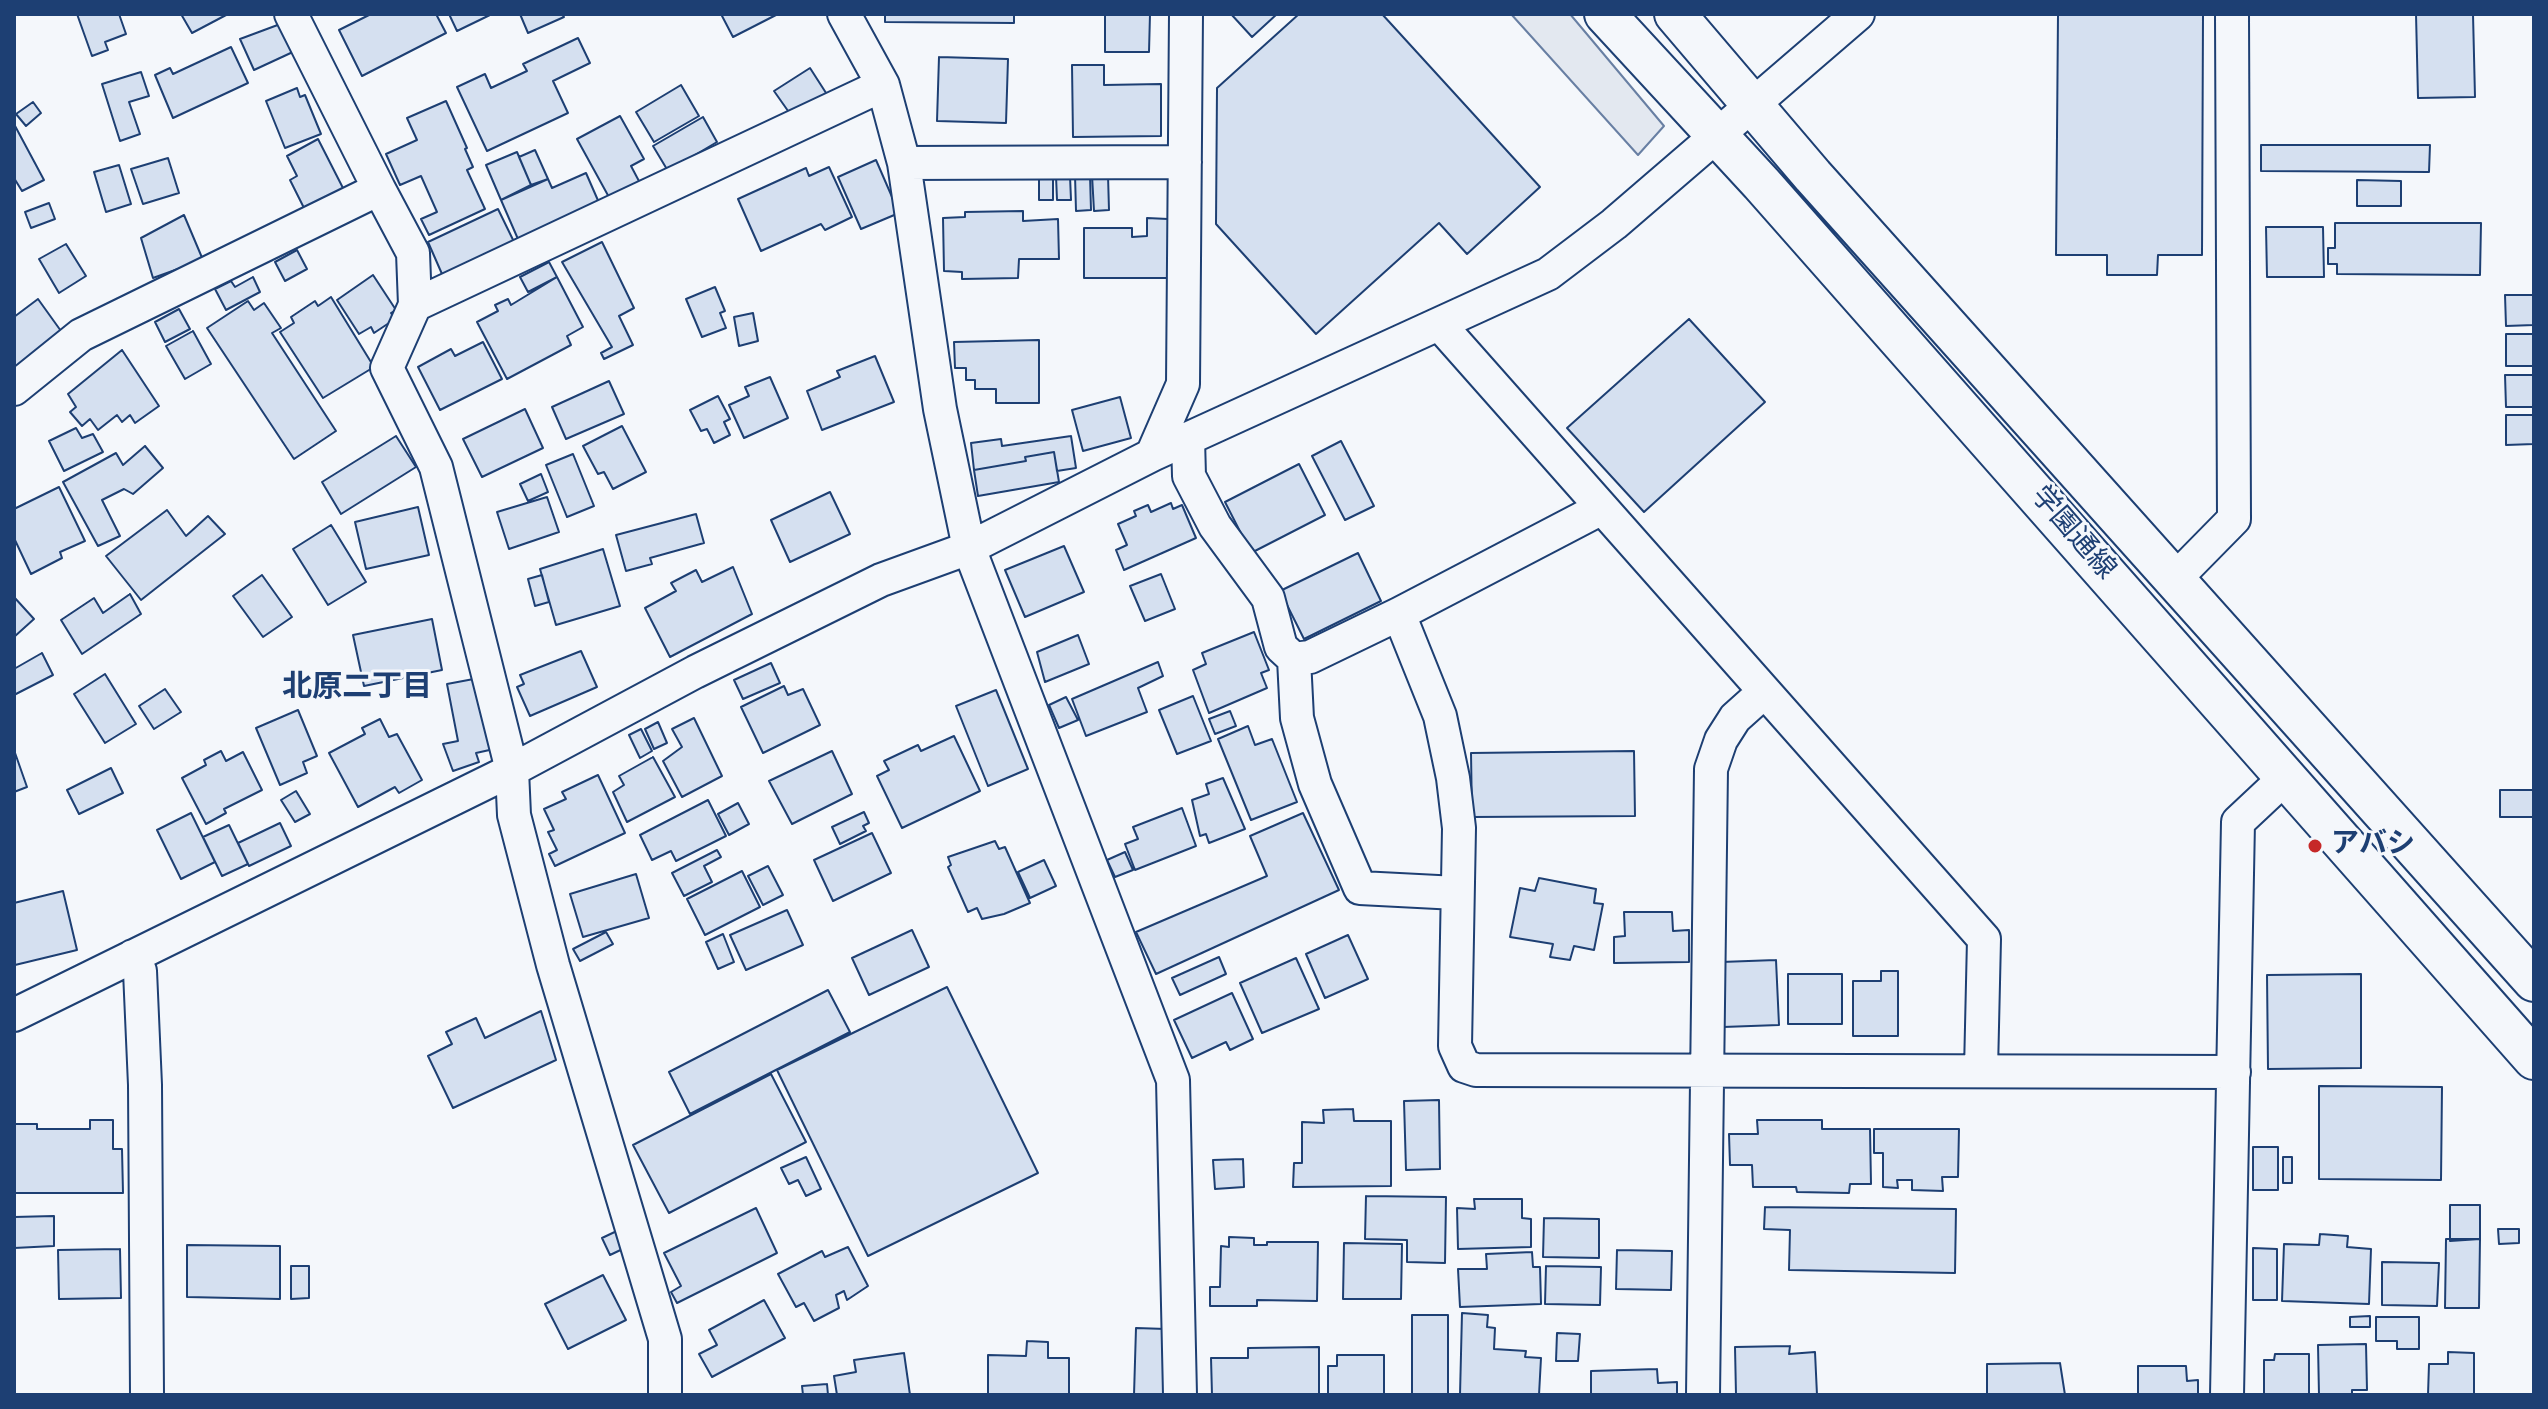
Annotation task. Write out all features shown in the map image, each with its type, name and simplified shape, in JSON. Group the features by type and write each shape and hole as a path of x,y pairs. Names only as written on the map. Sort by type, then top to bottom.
{"street":[{"path":"291,14 413,253 415,305 387,368 436,467 512,770 514,815 553,965 665,1339 665,1395"},
{"path":"844,14 883,85 904,163 940,409 969,548 1173,1080 1180,1395"},
{"path":"1152,455 1183,384 1186,14"},
{"name":"学園通線","path":"1605,14 1718,136 2534,1059"},
{"name":"学園通線","path":"1675,14 1755,104 1813,176 2534,981"},
{"path":"14,1015 512,770 695,672 881,580 969,548 1152,455 1441,326 1548,274 1718,136 1858,14"},
{"path":"2174,580 2234,519 2232,14"},
{"path":"415,305 883,85"},
{"path":"904,163 1185,162"},
{"path":"14,389 81,335 379,189"},
{"path":"1441,326 1984,939 1981,1070"},
{"path":"1188,439 1189,476 1215,526 1268,598 1281,647 1294,659 1297,718 1315,784 1360,888 1457,893"},
{"path":"1294,659 1310,657 1399,614 1602,508"},
{"path":"1399,614 1443,732 1459,828 1455,1046 1464,1066 1476,1070 2234,1072"},
{"path":"1703,1395 1711,769 1721,740 1735,718 1764,692"},
{"path":"2227,1395 2238,822 2286,777"},
{"path":"133,956 140,971 145,1085 147,1395"}],"shaded area":[{"path":"1511,14 1570,14 1664,126 1638,155"}],"building":[{"path":"77,14 119,14 126,34 105,42 108,50 92,56"},
{"path":"181,14 228,14 192,33"},
{"path":"371,14 436,14 446,33 362,76 339,30"},
{"path":"449,14 492,14 457,31"},
{"path":"520,14 562,14 564,17 528,33"},
{"path":"721,14 775,14 776,15 733,37"},
{"path":"885,14 1014,14 1014,23 885,22"},
{"path":"1105,14 1150,14 1149,52 1105,52"},
{"path":"1231,14 1277,14 1252,37"},
{"path":"1299,14 1382,14 1540,187 1467,254 1439,223 1316,334 1216,224 1217,88"},
{"path":"2058,14 2203,14 2202,255 2158,255 2157,275 2107,275 2107,255 2056,255"},
{"path":"2416,14 2473,14 2475,97 2418,98"},
{"path":"283,23 295,51 254,70 240,39"},
{"path":"578,38 590,63 553,81 568,113 487,151 457,87 485,74 491,88 527,71 523,64"},
{"path":"231,47 248,83 173,118 155,75 170,68 173,74"},
{"path":"939,57 1008,59 1006,123 937,121"},
{"path":"1072,65 1104,65 1104,85 1161,84 1161,136 1073,137"},
{"path":"810,68 828,96 793,118 774,91"},
{"path":"141,72 149,96 129,102 140,134 120,141 102,84"},
{"path":"681,85 699,116 654,142 636,112"},
{"path":"297,88 300,97 305,95 321,134 285,148 266,101"},
{"path":"446,101 467,148 473,167 467,170 485,209 429,235 421,219 437,212 421,176 400,185 386,154 417,140 407,118"},
{"path":"33,102 41,113 26,126 16,114"},
{"path":"620,116 644,159 631,166 640,183 610,199 577,139"},
{"path":"703,117 717,142 668,171 653,146"},
{"path":"14,124 44,180 22,191 14,178"},
{"path":"318,139 344,190 305,210 290,180 297,176 287,156"},
{"path":"2261,145 2430,145 2429,172 2261,171"},
{"path":"535,150 548,179 531,185 519,157"},
{"path":"517,152 531,185 501,200 486,165"},
{"path":"168,158 179,193 143,204 131,169"},
{"path":"876,160 899,213 861,229 838,177"},
{"path":"119,165 131,204 106,212 94,172"},
{"path":"829,167 852,217 825,230 821,224 761,251 738,199 806,168 809,176"},
{"path":"586,173 600,205 521,246 501,200 548,179 552,188"},
{"path":"1075,175 1090,175 1091,210 1076,211"},
{"path":"1092,175 1108,175 1109,210 1094,211"},
{"path":"1039,176 1053,176 1053,200 1039,200"},
{"path":"1056,176 1070,176 1071,200 1057,200"},
{"path":"2357,180 2401,181 2401,206 2357,206"},
{"path":"49,203 55,219 31,228 25,212"},
{"path":"498,209 517,248 479,267 442,274 428,242"},
{"path":"1023,211 1023,221 1058,219 1059,259 1019,259 1018,278 962,279 962,272 944,271 943,218 965,217 965,212"},
{"path":"184,215 203,260 153,278 141,238"},
{"path":"1147,218 1168,219 1169,278 1084,278 1084,228 1132,228 1132,237 1147,236"},
{"path":"2335,223 2481,223 2480,275 2337,274 2337,264 2328,264 2328,248 2335,248"},
{"path":"2266,227 2323,227 2324,277 2267,277"},
{"path":"602,242 634,308 619,316 633,345 604,359 601,353 612,347 562,262"},
{"path":"66,244 86,276 59,293 39,259"},
{"path":"297,250 307,269 285,281 275,262"},
{"path":"549,262 557,277 528,292 520,277"},
{"path":"373,275 396,310 391,313 395,319 374,333 371,327 359,334 337,300"},
{"path":"253,277 260,292 226,310 215,289 231,281 235,287"},
{"path":"557,277 583,327 567,336 571,345 507,379 477,322 498,311 495,305 508,299 511,305"},
{"path":"715,287 725,311 720,313 726,328 702,337 686,299"},
{"path":"2505,295 2534,295 2534,325 2506,326"},
{"path":"331,297 374,367 323,398 280,332 294,323 291,317 315,301 318,306"},
{"path":"38,299 66,338 14,375 14,317"},
{"path":"248,301 254,310 264,303 281,328 272,333 336,431 294,459 207,328"},
{"path":"179,309 190,329 165,342 155,322"},
{"path":"753,313 758,341 739,346 734,317"},
{"path":"1689,319 1765,402 1644,512 1567,428"},
{"path":"193,331 211,364 185,379 166,346"},
{"path":"2506,334 2534,334 2534,366 2506,366"},
{"path":"1039,340 1039,403 996,403 996,389 975,389 975,380 966,380 966,368 955,368 954,342"},
{"path":"483,342 502,379 440,410 418,367 451,349 455,356"},
{"path":"122,350 159,406 135,423 130,415 122,422 117,415 98,430 90,419 82,426 70,412 76,407 68,394"},
{"path":"875,356 894,402 822,430 807,391 840,377 837,371"},
{"path":"2505,375 2534,375 2534,407 2506,407"},
{"path":"770,377 788,418 744,438 729,405 749,396 745,387"},
{"path":"609,381 624,414 566,439 552,407"},
{"path":"718,396 730,419 724,422 730,435 714,443 707,429 701,431 690,410"},
{"path":"1120,397 1131,438 1083,451 1072,410"},
{"path":"525,409 543,448 482,477 463,439"},
{"path":"2506,415 2534,415 2534,444 2506,445"},
{"path":"622,426 646,472 613,489 604,472 598,474 583,446"},
{"path":"76,428 82,438 93,434 103,452 64,471 49,441"},
{"path":"396,436 416,467 341,514 322,482"},
{"path":"1071,436 1076,468 1057,471 1054,452 1025,457 1026,461 974,470 971,443 1001,439 1002,446"},
{"path":"1341,441 1374,506 1345,520 1312,456"},
{"path":"145,446 163,468 133,494 124,489 102,500 120,536 98,546 63,482 116,453 123,465"},
{"path":"1054,452 1059,482 978,496 974,470 1026,461 1025,457"},
{"path":"573,454 594,506 567,517 546,465"},
{"path":"1299,464 1325,515 1251,553 1225,502"},
{"path":"541,474 548,492 528,501 520,484"},
{"path":"59,487 85,541 60,552 62,558 31,574 14,538 14,509"},
{"path":"830,492 850,534 790,562 771,520"},
{"path":"547,497 559,532 509,549 497,512"},
{"path":"1171,503 1173,509 1182,505 1196,538 1124,570 1116,550 1127,545 1118,524 1136,516 1134,511 1148,505 1151,512"},
{"path":"418,507 429,555 366,569 355,522"},
{"path":"167,510 186,536 208,516 225,534 141,600 106,556"},
{"path":"696,514 704,543 650,558 652,564 626,571 616,535"},
{"path":"331,525 366,582 328,605 293,549"},
{"path":"1064,546 1084,592 1025,617 1005,570"},
{"path":"603,549 620,606 556,625 540,569"},
{"path":"1358,553 1381,601 1304,639 1280,591"},
{"path":"733,567 752,614 670,657 645,608 676,591 671,583 696,570 702,582"},
{"path":"1161,574 1175,609 1145,621 1130,586"},
{"path":"262,575 292,617 263,637 233,596"},
{"path":"542,575 549,602 535,606 528,579"},
{"path":"130,594 141,614 82,654 61,620 94,598 103,613"},
{"path":"14,597 34,619 14,637"},
{"path":"432,619 442,670 364,686 353,635"},
{"path":"1254,632 1269,670 1261,673 1267,688 1209,713 1193,670 1206,664 1202,653"},
{"path":"1078,635 1089,664 1045,682 1037,652"},
{"path":"581,651 597,687 530,716 517,687 524,684 520,675"},
{"path":"42,653 53,675 14,695 14,669"},
{"path":"1158,662 1163,676 1138,688 1147,712 1086,736 1072,699"},
{"path":"771,663 780,683 743,699 734,680"},
{"path":"105,674 136,724 105,743 74,694"},
{"path":"479,678 494,749 476,753 479,762 453,771 443,744 458,741 447,684"},
{"path":"784,686 788,695 803,689 820,725 763,753 741,707"},
{"path":"165,689 181,712 154,729 139,706"},
{"path":"996,690 1028,769 988,786 956,706"},
{"path":"1193,696 1211,741 1177,754 1159,710"},
{"path":"1066,697 1078,720 1059,728 1049,705"},
{"path":"298,710 317,756 303,762 307,773 280,785 256,728"},
{"path":"1230,711 1236,726 1215,734 1209,719"},
{"path":"694,718 722,776 682,797 663,761 682,747 672,729"},
{"path":"380,719 389,737 397,734 422,780 399,793 395,787 358,807 329,753 365,734 362,728"},
{"path":"658,722 667,743 654,749 645,729"},
{"path":"1248,726 1255,745 1272,739 1297,802 1251,820 1218,739"},
{"path":"641,729 652,751 640,758 629,735"},
{"path":"954,736 980,791 902,828 877,776 889,770 884,761 918,745 921,751"},
{"path":"14,750 27,787 14,792"},
{"path":"221,751 226,761 243,752 262,790 224,809 226,813 206,824 182,778 206,765 204,760"},
{"path":"832,751 852,794 792,824 769,781"},
{"path":"1634,751 1635,816 1472,817 1471,753"},
{"path":"653,757 675,797 627,822 613,792 624,785 619,776"},
{"path":"111,768 123,793 79,814 67,790"},
{"path":"598,775 625,833 555,866 549,854 557,850 548,832 554,830 544,809 566,799 562,792"},
{"path":"1223,778 1245,829 1209,843 1206,834 1200,836 1192,800 1209,794 1206,784"},
{"path":"2500,790 2534,790 2534,817 2500,817"},
{"path":"296,791 310,814 295,822 281,800"},
{"path":"708,800 726,836 676,861 671,851 652,860 640,835"},
{"path":"738,803 749,824 729,835 718,814"},
{"path":"1182,808 1196,846 1135,870 1125,844 1138,839 1133,827"},
{"path":"864,812 869,823 863,826 866,831 840,844 832,827"},
{"path":"191,813 215,862 181,879 157,830"},
{"path":"1303,813 1339,890 1156,974 1136,932 1267,876 1250,836"},
{"path":"280,823 291,846 249,866 238,843"},
{"path":"229,825 248,864 222,876 203,837"},
{"path":"872,833 891,873 833,901 814,860"},
{"path":"995,841 999,849 1005,847 1030,903 982,919 977,908 968,912 948,867 951,865 948,857"},
{"path":"717,850 721,857 704,866 712,882 684,896 672,873"},
{"path":"1125,852 1133,870 1115,877 1107,860"},
{"path":"1044,860 1056,886 1030,898 1018,872"},
{"path":"768,866 783,895 763,905 748,876"},
{"path":"742,871 760,907 705,935 687,899"},
{"path":"636,874 649,918 583,937 570,894"},
{"path":"1539,878 1596,889 1594,903 1603,904 1594,950 1574,946 1570,960 1550,957 1553,944 1510,937 1520,888 1535,891"},
{"path":"63,891 77,950 15,965 14,903"},
{"path":"787,910 803,945 746,970 730,935"},
{"path":"1624,912 1672,912 1673,931 1689,930 1689,962 1614,963 1614,937 1625,936"},
{"path":"912,930 929,967 869,995 852,958"},
{"path":"606,932 613,944 580,961 573,949"},
{"path":"723,934 734,962 718,969 706,942"},
{"path":"1348,935 1368,979 1325,998 1306,954"},
{"path":"1219,957 1226,974 1180,995 1172,978"},
{"path":"1296,958 1319,1009 1262,1033 1240,983"},
{"path":"1776,960 1779,1025 1723,1027 1721,962"},
{"path":"1881,971 1898,971 1898,1036 1853,1036 1853,981 1881,981"},
{"path":"1788,974 1842,974 1842,1024 1788,1024"},
{"path":"2361,974 2361,1068 2268,1069 2267,975"},
{"path":"947,987 1038,1173 868,1256 777,1070"},
{"path":"828,990 850,1032 690,1114 669,1072"},
{"path":"1232,993 1253,1039 1230,1050 1226,1042 1192,1058 1174,1020"},
{"path":"541,1011 556,1060 453,1108 428,1056 452,1044 446,1032 476,1018 485,1038"},
{"path":"771,1074 806,1142 669,1213 633,1145"},
{"path":"2319,1086 2442,1087 2441,1180 2319,1179"},
{"path":"1439,1100 1440,1169 1406,1170 1404,1101"},
{"path":"1353,1109 1354,1121 1391,1121 1391,1186 1293,1187 1294,1163 1302,1163 1302,1122 1324,1123 1323,1110"},
{"path":"90,1120 113,1120 113,1149 122,1149 123,1193 14,1193 14,1124 37,1124 37,1129 90,1129"},
{"path":"1757,1120 1822,1120 1822,1129 1870,1129 1871,1184 1850,1184 1849,1193 1797,1192 1796,1187 1753,1187 1752,1165 1730,1165 1729,1134 1758,1134"},
{"path":"1874,1129 1959,1129 1958,1177 1942,1177 1943,1191 1912,1190 1912,1180 1897,1180 1898,1188 1883,1187 1883,1153 1874,1153"},
{"path":"2253,1147 2278,1147 2278,1190 2253,1190"},
{"path":"806,1157 821,1189 806,1196 798,1180 789,1184 781,1168"},
{"path":"2283,1157 2292,1157 2292,1183 2283,1183"},
{"path":"1243,1159 1244,1187 1215,1189 1213,1160"},
{"path":"1366,1196 1446,1197 1445,1263 1407,1262 1407,1240 1365,1239"},
{"path":"1474,1199 1522,1199 1522,1218 1531,1219 1531,1247 1458,1249 1457,1208 1475,1209"},
{"path":"2450,1205 2480,1205 2480,1239 2450,1241"},
{"path":"1765,1207 1956,1209 1955,1273 1789,1270 1790,1230 1764,1229"},
{"path":"756,1208 777,1253 677,1303 671,1292 681,1286 664,1253"},
{"path":"54,1216 54,1246 14,1248 14,1217"},
{"path":"1544,1218 1599,1219 1599,1258 1543,1257"},
{"path":"621,1229 629,1246 610,1255 602,1238"},
{"path":"2498,1229 2519,1229 2519,1243 2499,1244"},
{"path":"2320,1234 2348,1236 2347,1247 2371,1249 2369,1304 2282,1301 2284,1244 2319,1245"},
{"path":"1229,1237 1254,1238 1254,1245 1318,1242 1317,1301 1257,1300 1257,1306 1210,1306 1210,1287 1220,1287 1221,1246 1229,1247"},
{"path":"2446,1239 2480,1239 2479,1308 2445,1308"},
{"path":"1344,1243 1402,1244 1401,1299 1343,1299"},
{"path":"187,1245 280,1246 280,1299 187,1297"},
{"path":"848,1247 868,1286 847,1300 844,1291 836,1295 839,1308 814,1321 804,1303 796,1307 778,1274 822,1251 825,1257"},
{"path":"2253,1248 2277,1249 2277,1300 2253,1300"},
{"path":"120,1249 121,1298 59,1299 58,1250"},
{"path":"1617,1250 1672,1251 1671,1290 1616,1289"},
{"path":"1532,1252 1533,1267 1540,1267 1541,1304 1460,1307 1458,1269 1487,1269 1486,1254"},
{"path":"2382,1262 2439,1263 2437,1306 2382,1305"},
{"path":"291,1266 309,1266 309,1298 291,1299"},
{"path":"1546,1266 1601,1267 1600,1305 1545,1304"},
{"path":"603,1275 626,1320 568,1349 545,1304"},
{"path":"764,1300 785,1338 712,1377 699,1354 717,1345 709,1330"},
{"path":"1462,1313 1488,1315 1487,1327 1495,1328 1494,1349 1526,1351 1525,1357 1541,1358 1539,1395 1460,1395"},
{"path":"1412,1315 1448,1315 1448,1395 1412,1395"},
{"path":"2370,1316 2370,1327 2350,1327 2350,1317"},
{"path":"2376,1317 2419,1317 2419,1349 2397,1349 2397,1341 2376,1341"},
{"path":"1136,1328 1166,1329 1165,1395 1134,1395"},
{"path":"1557,1333 1580,1334 1578,1361 1556,1361"},
{"path":"1027,1341 1048,1342 1048,1358 1069,1358 1069,1395 988,1395 988,1355 1026,1356"},
{"path":"2366,1344 2367,1390 2352,1390 2352,1395 2319,1395 2318,1345"},
{"path":"1790,1346 1789,1354 1815,1352 1817,1395 1736,1395 1735,1347"},
{"path":"1319,1347 1319,1395 1212,1395 1211,1358 1248,1358 1248,1348"},
{"path":"2448,1352 2474,1353 2474,1395 2428,1395 2429,1364 2448,1364"},
{"path":"904,1353 910,1395 837,1395 834,1376 856,1372 854,1360"},
{"path":"2275,1354 2309,1354 2309,1395 2264,1395 2264,1360 2274,1360"},
{"path":"1337,1355 1384,1355 1384,1395 1328,1395 1328,1366 1337,1366"},
{"path":"2060,1363 2065,1395 1987,1395 1987,1364"},
{"path":"2138,1366 2186,1366 2187,1381 2198,1380 2198,1395 2138,1395"},
{"path":"1657,1369 1658,1383 1677,1382 1677,1395 1591,1395 1591,1371"},
{"path":"827,1384 828,1395 803,1395 802,1386"}],"place":[{"name":"アバシ","path":"2315,846"}],"district":[{"name":"北原二丁目","path":"357,689"}]}
